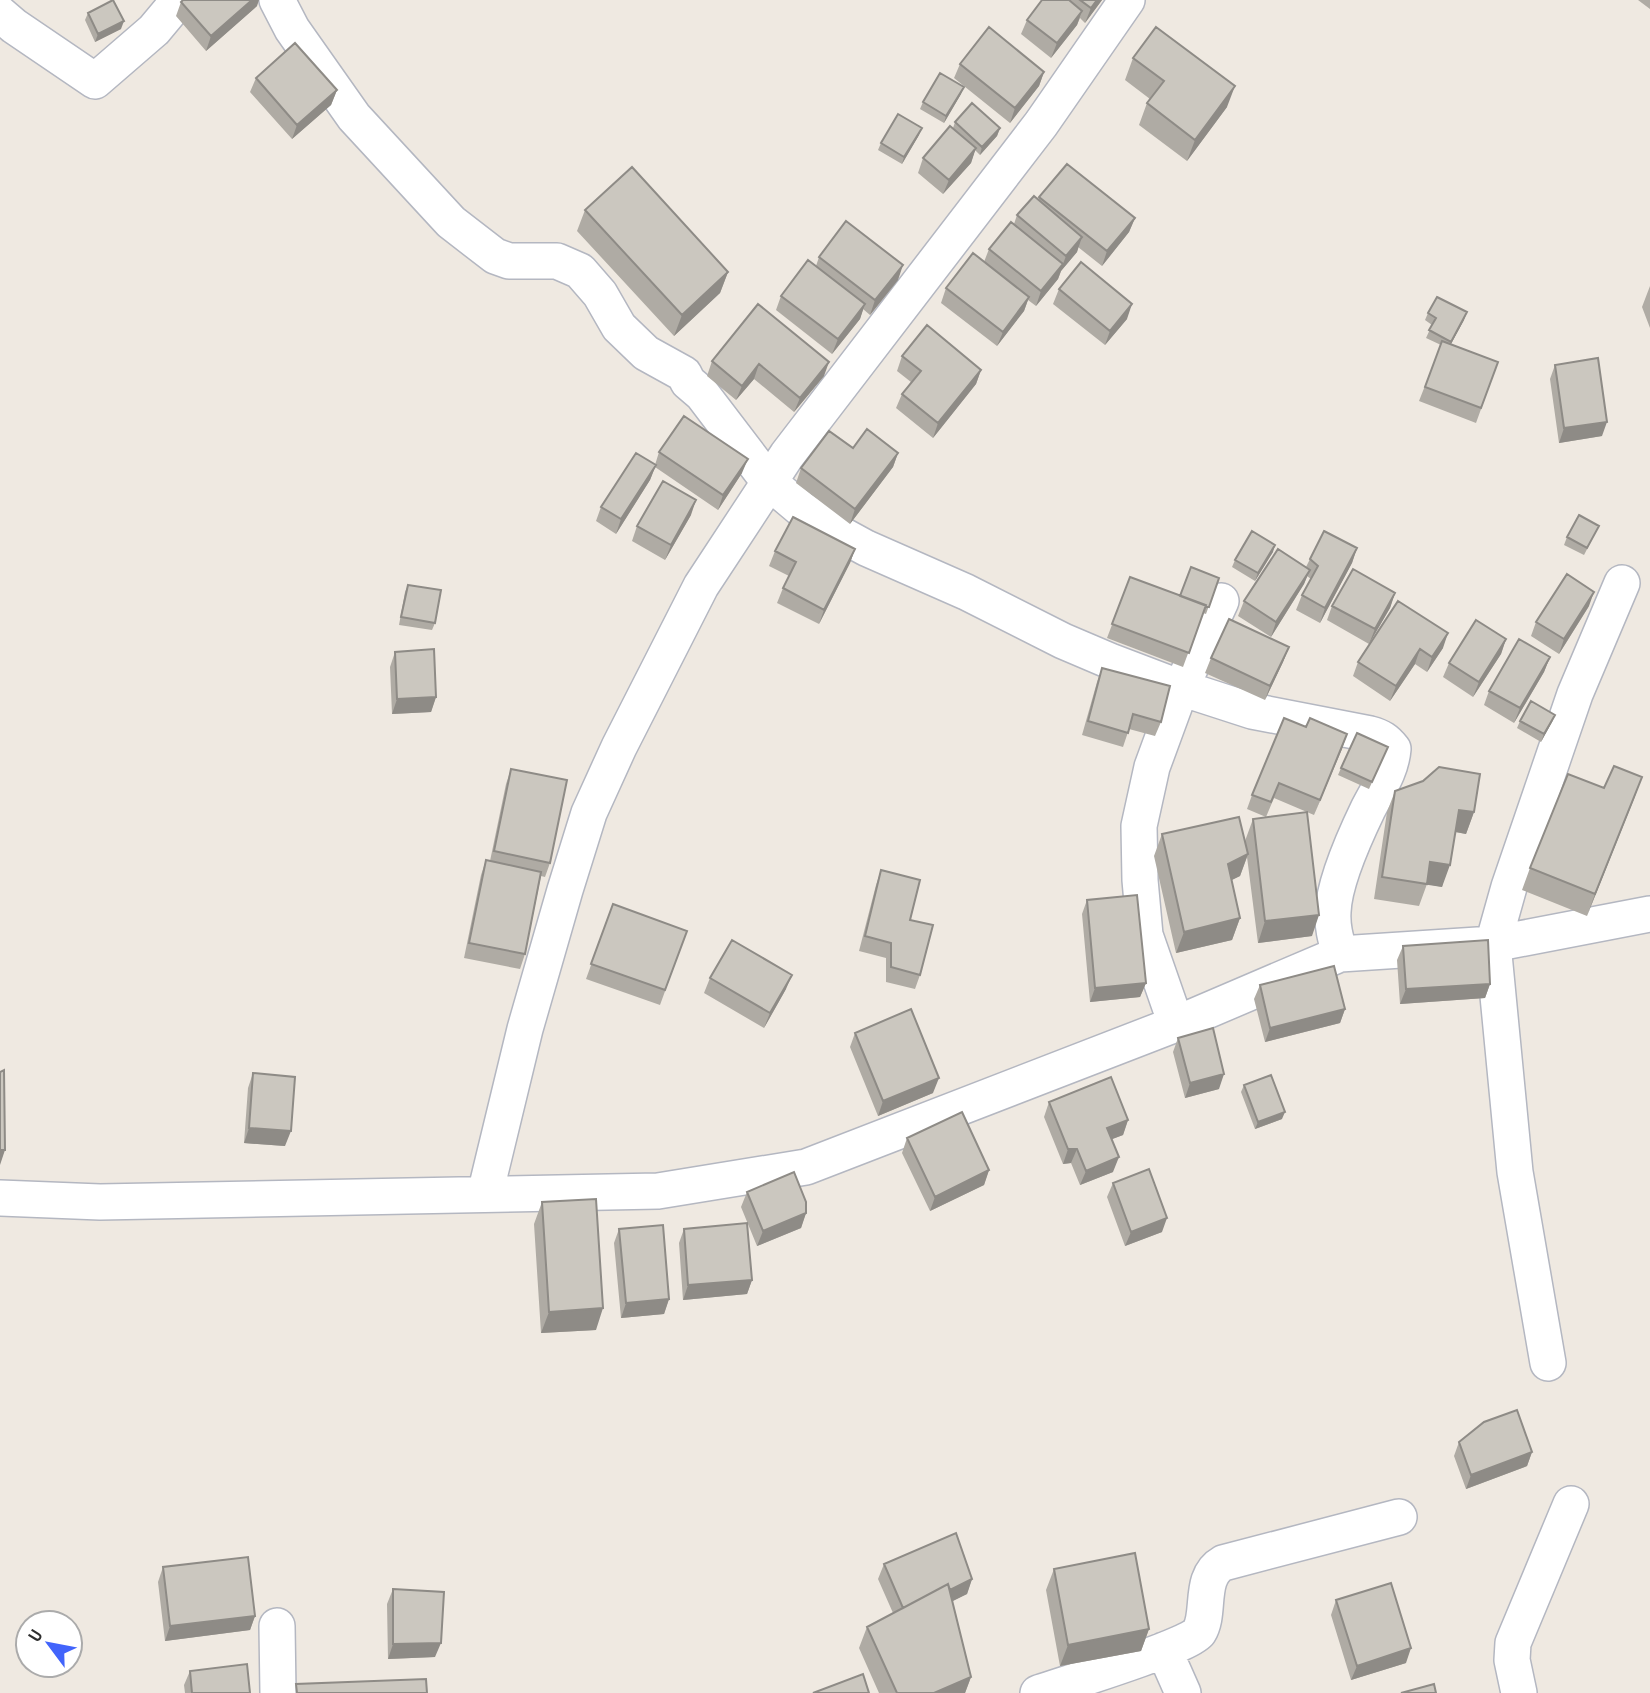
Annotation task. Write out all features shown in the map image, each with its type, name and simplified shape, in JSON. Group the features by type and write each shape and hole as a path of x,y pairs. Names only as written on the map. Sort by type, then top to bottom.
{"street":[{"path":"0,14 95,81 154,30 179,0"},
{"path":"277,0 292,29 355,117 451,222 495,256 509,261 557,261 580,271 600,294 618,327 646,353 684,374 769,482 800,508 866,548 1110,661 1252,711 1383,738 1393,749 1392,758 1338,886 1333,910 1334,931 1340,954"},
{"path":"485,1194 525,1029 589,813 618,747 701,586 769,482 825,404 1041,124 1127,0"},
{"path":"1548,1363 1516,1172 1493,944 1509,887 1575,694 1622,583"},
{"path":"1176,1024 1144,935 1139,826 1152,768 1181,688 1221,601"},
{"path":"0,1198 100,1202 658,1191 806,1167 1176,1024 1340,954 1493,944 1650,914"},
{"path":"1519,1693 1512,1660 1513,1643 1571,1504"},
{"path":"1038,1693 1192,1638 1201,1626 1210,1577 1214,1569 1228,1561 1399,1517"},
{"path":"277,1626 278,1693"},
{"path":"1164,1650 1183,1693"}],"building":[{"path":"113,0 124,21 98,34 88,13"},
{"path":"252,0 211,36 181,2"},
{"path":"1042,0 1069,0 1082,11 1057,43 1027,20"},
{"path":"1080,0 1097,0 1091,8"},
{"path":"989,27 1044,72 1015,108 960,64"},
{"path":"1156,27 1235,86 1195,140 1147,103 1164,81 1133,58"},
{"path":"295,43 337,90 297,125 256,78"},
{"path":"940,73 964,87 946,116 923,102"},
{"path":"972,103 1000,128 982,147 955,122"},
{"path":"898,114 922,128 904,157 881,143"},
{"path":"950,126 976,148 949,180 923,158"},
{"path":"1067,164 1135,218 1107,251 1039,197"},
{"path":"632,167 728,272 682,315 585,210"},
{"path":"1034,196 1082,237 1066,256 1017,215"},
{"path":"846,221 903,265 875,300 819,257"},
{"path":"1011,222 1063,264 1041,291 989,249"},
{"path":"973,253 1029,297 1003,332 946,288"},
{"path":"808,260 865,304 838,339 781,296"},
{"path":"1081,262 1132,304 1110,331 1059,289"},
{"path":"1437,297 1467,312 1451,342 1429,330 1436,318 1428,313"},
{"path":"758,304 829,362 800,398 759,364 742,386 712,361"},
{"path":"927,325 981,370 938,423 902,394 921,371 902,356"},
{"path":"1442,341 1498,362 1481,408 1425,387"},
{"path":"1598,358 1607,422 1564,428 1555,365"},
{"path":"684,416 748,459 723,495 659,452"},
{"path":"867,429 898,453 855,509 801,468 829,431 853,448"},
{"path":"636,453 656,465 621,519 601,507"},
{"path":"663,481 696,500 671,545 637,526"},
{"path":"1579,515 1599,526 1587,548 1567,537"},
{"path":"793,517 855,549 824,610 783,588 796,562 775,551"},
{"path":"1252,531 1275,545 1258,573 1235,560"},
{"path":"1324,531 1357,548 1325,608 1302,595 1318,566 1310,559"},
{"path":"1278,549 1310,570 1276,622 1244,601"},
{"path":"1191,567 1219,578 1209,607 1180,596"},
{"path":"1353,569 1395,593 1375,629 1332,606"},
{"path":"1567,574 1594,592 1564,639 1536,622"},
{"path":"1130,577 1206,605 1189,653 1112,624"},
{"path":"408,585 441,590 435,623 401,617"},
{"path":"1398,601 1448,633 1432,657 1420,649 1396,686 1358,662"},
{"path":"1229,619 1289,647 1270,686 1211,658"},
{"path":"1476,620 1506,639 1479,682 1449,663"},
{"path":"1519,639 1550,657 1520,708 1489,691"},
{"path":"434,649 436,697 397,699 395,652"},
{"path":"1102,668 1170,686 1161,722 1133,714 1128,733 1088,721"},
{"path":"1531,701 1555,715 1544,734 1520,721"},
{"path":"1284,718 1306,727 1310,718 1347,734 1320,800 1279,783 1271,802 1252,795"},
{"path":"1357,733 1388,747 1372,782 1341,768"},
{"path":"1614,766 1642,777 1595,894 1530,868 1568,774 1604,788"},
{"path":"1439,767 1480,774 1474,812 1459,810 1450,865 1430,862 1427,884 1382,877 1395,791 1423,781"},
{"path":"511,769 567,780 550,863 494,851"},
{"path":"1307,812 1319,915 1265,921 1253,819"},
{"path":"1239,817 1248,854 1228,864 1240,918 1184,932 1162,834"},
{"path":"486,860 541,872 525,954 469,943"},
{"path":"881,870 920,880 910,920 933,925 920,975 891,967 891,943 865,936"},
{"path":"1137,895 1146,983 1095,988 1087,900"},
{"path":"613,904 687,931 665,990 591,964"},
{"path":"732,940 792,975 770,1013 710,978"},
{"path":"1488,940 1490,984 1406,989 1403,946"},
{"path":"1334,966 1345,1009 1270,1028 1260,985"},
{"path":"911,1009 939,1078 883,1101 855,1033"},
{"path":"1213,1028 1224,1074 1190,1083 1178,1038"},
{"path":"4,1070 5,1150 0,1150 0,1072"},
{"path":"253,1073 295,1077 291,1131 249,1128"},
{"path":"1271,1075 1285,1112 1258,1122 1244,1085"},
{"path":"1111,1077 1128,1120 1107,1128 1119,1157 1086,1171 1077,1149 1068,1149 1049,1102"},
{"path":"962,1112 989,1170 935,1197 907,1138"},
{"path":"1149,1169 1167,1218 1131,1232 1113,1183"},
{"path":"794,1172 806,1202 806,1213 763,1231 747,1192"},
{"path":"596,1199 603,1308 549,1312 542,1202"},
{"path":"747,1223 752,1280 688,1285 684,1229"},
{"path":"663,1225 669,1299 626,1303 619,1229"},
{"path":"1517,1410 1532,1452 1471,1475 1459,1442 1484,1422"},
{"path":"956,1533 972,1579 950,1590 948,1584 903,1608 884,1564"},
{"path":"1135,1553 1149,1629 1068,1645 1054,1569"},
{"path":"248,1557 255,1616 170,1626 163,1567"},
{"path":"1391,1583 1411,1648 1357,1666 1336,1600"},
{"path":"948,1584 971,1677 934,1693 897,1693 867,1627"},
{"path":"393,1589 444,1592 441,1643 393,1644"},
{"path":"247,1664 250,1693 192,1693 190,1671"},
{"path":"863,1674 869,1693 813,1693"},
{"path":"426,1679 427,1693 297,1693 296,1684"},
{"path":"1434,1684 1436,1693 1401,1693"}]}
